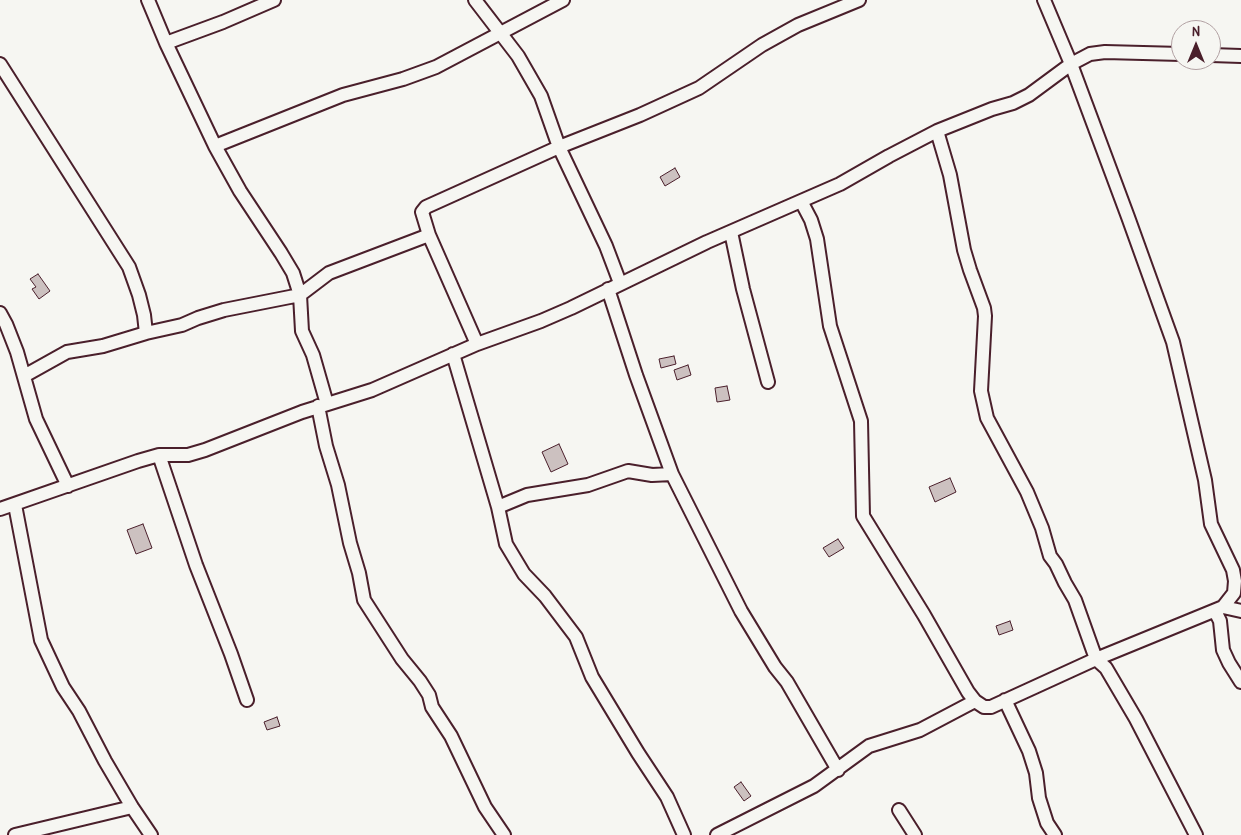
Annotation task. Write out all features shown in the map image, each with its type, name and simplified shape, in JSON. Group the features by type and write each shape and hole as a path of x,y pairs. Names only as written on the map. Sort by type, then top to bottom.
{"street":[{"path":"148,0 166,43 215,146 240,191 293,273 300,294 302,331 312,355 323,405 322,421 326,446 342,499 350,543 359,573 364,600 402,659 429,694 432,707 451,736 485,807 504,835"},
{"path":"166,43 223,22 274,0"},
{"path":"475,0 518,56 541,96 559,147 606,246 636,375 672,474 741,611 787,682 838,770"},
{"path":"215,146 343,95 403,79 436,67 563,0"},
{"path":"477,344 429,235 422,212 426,207 559,147 640,115 699,88 762,44 798,25 858,0"},
{"path":"801,201 811,220 817,239 830,326 861,421 863,516 975,701 984,707 991,706 1096,659 1219,609 1234,594 1235,581 1232,570 1211,524 1205,480 1173,342 1071,64 1044,0"},
{"path":"0,509 138,460 160,455 181,455 196,452 323,405 372,390 477,344 541,321 731,232 840,184 937,131 992,109 1013,103 1029,95 1071,64 1090,54 1105,52 1171,54"},
{"path":"1221,55 1241,56"},
{"path":"0,64 106,234 129,267 139,295 146,333"},
{"path":"937,131 950,175 964,250 984,308 981,391 987,418 1027,492 1042,528 1050,556 1075,600 1096,659 1106,668 1136,719 1196,835"},
{"path":"731,232 743,289 768,382"},
{"path":"24,376 67,352 103,346 146,333 182,325 224,310 300,294 329,273 429,235"},
{"path":"0,313 17,352 36,419 68,486"},
{"path":"453,354 498,507 506,544 524,574 545,596 576,637 592,677 638,753 667,796 684,835"},
{"path":"160,455 196,565 247,700"},
{"path":"498,507 527,494 588,485 628,471 652,475 672,474"},
{"path":"15,505 41,640 63,687 79,711 105,761 132,807 152,835"},
{"path":"1219,609 1241,611"},
{"path":"1219,609 1223,650 1241,682"},
{"path":"1005,700 1029,751 1036,773 1039,798 1047,823 1055,835"},
{"path":"717,835 814,786 868,746 920,730 975,701"},
{"path":"15,835 132,807"},
{"path":"899,810 915,835"}],"building":[{"path":"675,168 680,177 665,186 660,177"},
{"path":"38,274 50,291 39,299 32,289 36,287 30,279"},
{"path":"674,356 676,364 661,368 659,359"},
{"path":"688,365 691,375 677,380 674,370"},
{"path":"727,386 730,400 717,402 715,388"},
{"path":"559,444 568,464 551,472 542,452"},
{"path":"950,478 956,492 935,502 929,487"},
{"path":"143,524 152,548 136,554 127,530"},
{"path":"838,539 844,548 829,557 823,548"},
{"path":"1010,621 1013,630 999,635 996,626"},
{"path":"277,717 280,726 267,730 264,722"},
{"path":"741,782 751,796 744,801 734,787"}]}
